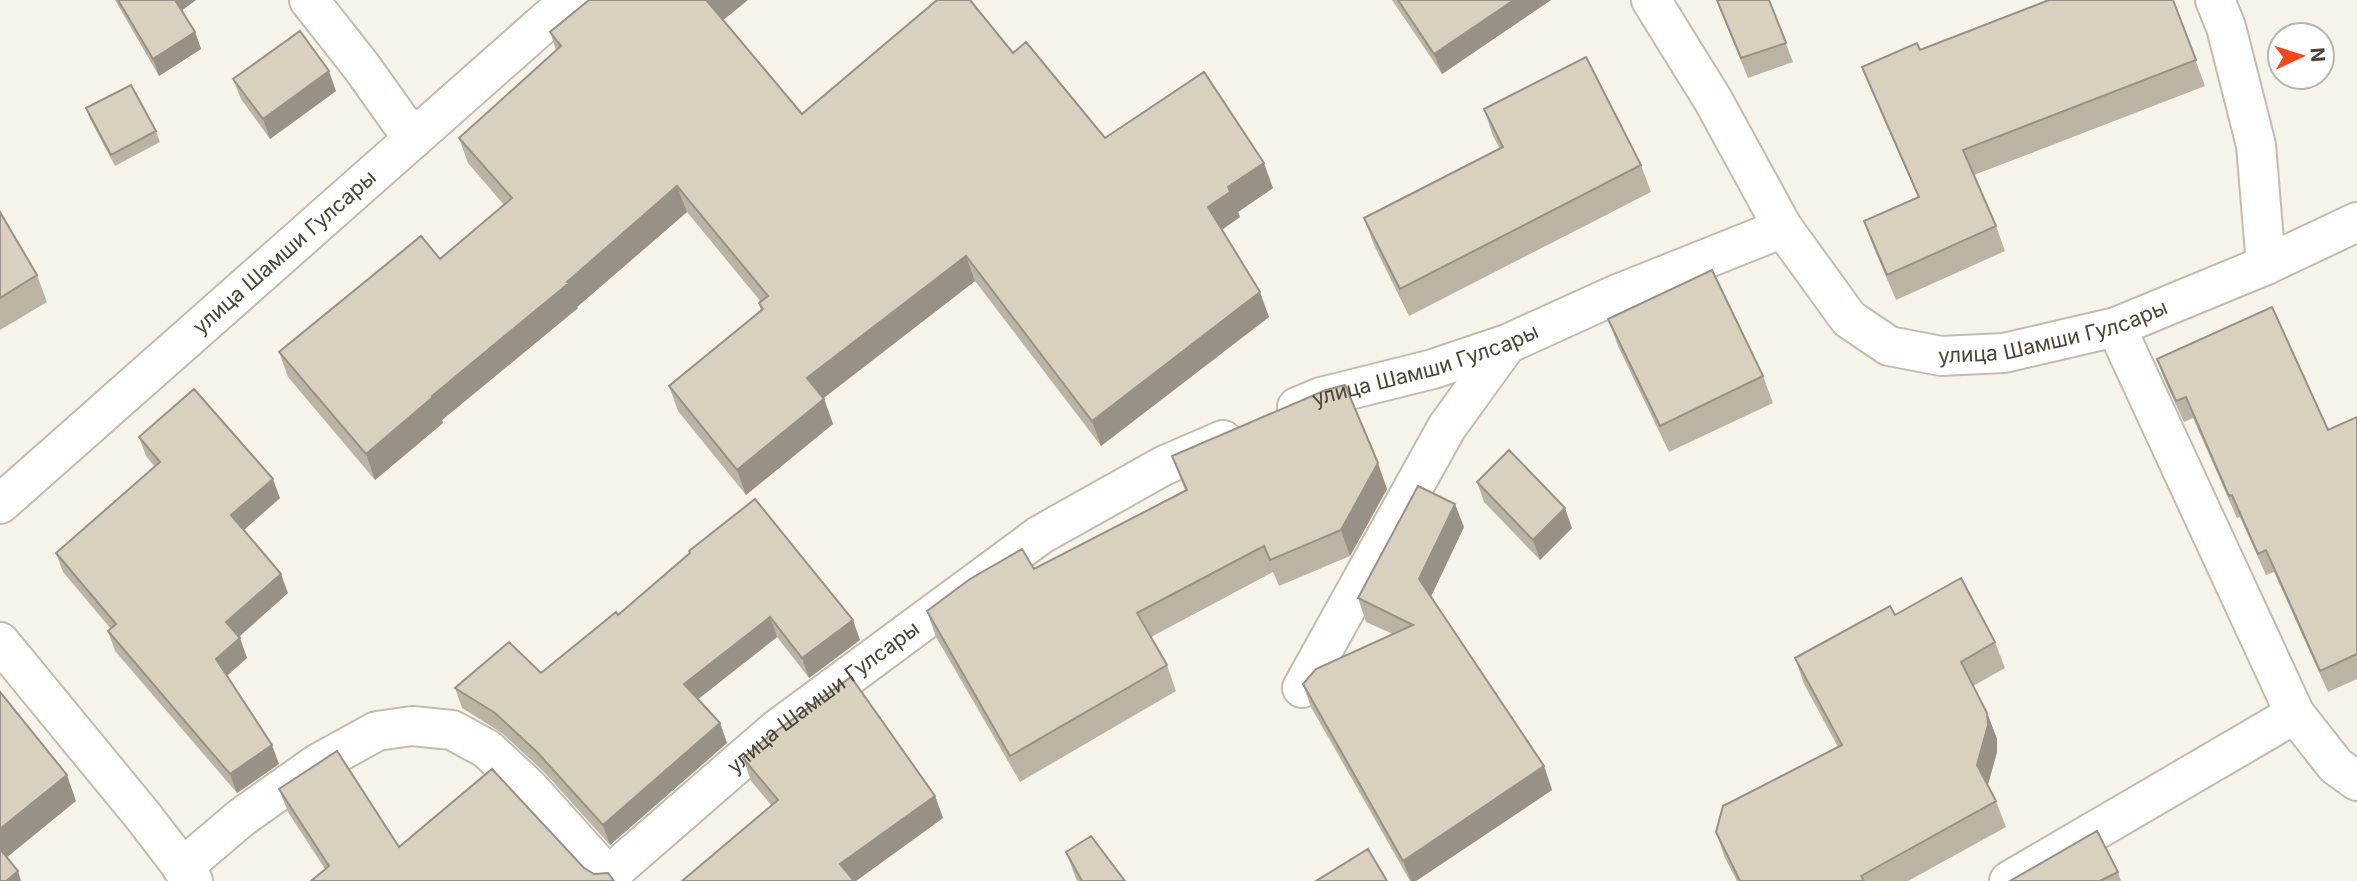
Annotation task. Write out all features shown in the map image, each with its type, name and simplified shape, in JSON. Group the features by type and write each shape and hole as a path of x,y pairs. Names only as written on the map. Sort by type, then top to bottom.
{"street":[{"path":"309,0 413,139"},
{"name":"улица Шамши Гулсары","path":"0,504 570,0"},
{"name":"улица Шамши Гулсары","path":"1651,0 1713,100 1783,228 1849,319 1889,346 1941,356 2004,353 2116,327 2266,265 2357,222"},
{"path":"2215,0 2226,27 2256,145 2266,265"},
{"name":"улица Шамши Гулсары","path":"188,874 242,817 317,764 377,731 412,726 452,730 487,749 529,788 608,876 776,730 1040,535 1163,466 1321,397 1433,369 1507,344 1615,295 1783,228"},
{"path":"2116,327 2295,714 2336,766 2357,781"},
{"path":"1303,688 1447,427 1507,344"},
{"path":"0,642 188,874"},
{"path":"2009,881 2295,714"}],"building":[{"path":"118,0 175,0 195,32 153,59"},
{"path":"589,0 708,0 802,114 937,0 970,0 1013,53 1026,42 1105,138 1204,72 1264,163 1228,187 1230,192 1208,207 1260,292 1092,421 966,256 807,378 824,399 737,470 669,386 763,309 759,303 768,296 677,186 567,282 569,283 366,454 279,352 421,236 440,259 512,198 459,138 561,46 550,32"},
{"path":"1398,0 1514,0 1434,54"},
{"path":"1717,0 1769,0 1786,43 1741,58"},
{"path":"2049,0 2173,0 2196,60 1963,150 1996,226 1887,275 1864,221 1919,197 1862,67 1917,43 1920,50"},
{"path":"300,31 329,71 263,119 233,79"},
{"path":"1586,57 1641,165 1400,289 1364,218 1503,147 1484,109"},
{"path":"131,85 156,131 111,155 86,108"},
{"path":"0,212 37,275 0,298"},
{"path":"1712,270 1763,376 1660,426 1608,319"},
{"path":"2272,307 2328,430 2357,417 2357,654 2320,671 2266,550 2258,554 2232,495 2229,496 2186,397 2176,401 2157,359"},
{"path":"1345,385 1378,463 1341,530 1270,560 1264,546 1137,613 1167,665 1010,756 927,611 970,579 1022,549 1034,569 1187,490 1172,456 1326,390"},
{"path":"194,389 273,479 231,515 281,574 226,622 240,638 216,659 272,745 230,774 108,631 116,624 56,553 160,462 139,437"},
{"path":"1509,450 1565,508 1533,540 1477,482"},
{"path":"1418,486 1455,504 1419,579 1544,766 1403,861 1303,684 1316,669 1413,625 1358,598"},
{"path":"755,499 853,620 802,658 770,617 684,684 720,723 603,825 538,753 495,713 455,688 509,642 541,673 616,612 618,615 690,553 689,551"},
{"path":"1961,578 1995,642 1961,662 1987,713 1988,725 1977,765 1996,801 1861,876 1864,881 1740,881 1716,832 1723,806 1842,745 1795,658 1890,606 1895,615"},
{"path":"851,677 935,796 840,864 854,881 682,881 778,800 743,758"},
{"path":"0,692 67,775 0,829"},
{"path":"337,751 399,847 492,769 584,868 594,874 608,873 614,881 311,881 329,866 279,789"},
{"path":"2097,831 2118,872 2100,881 2010,881"},
{"path":"1091,836 1125,881 1082,881 1066,852"},
{"path":"0,849 18,871 6,881 0,881"},
{"path":"1368,849 1387,881 1316,881"}]}
